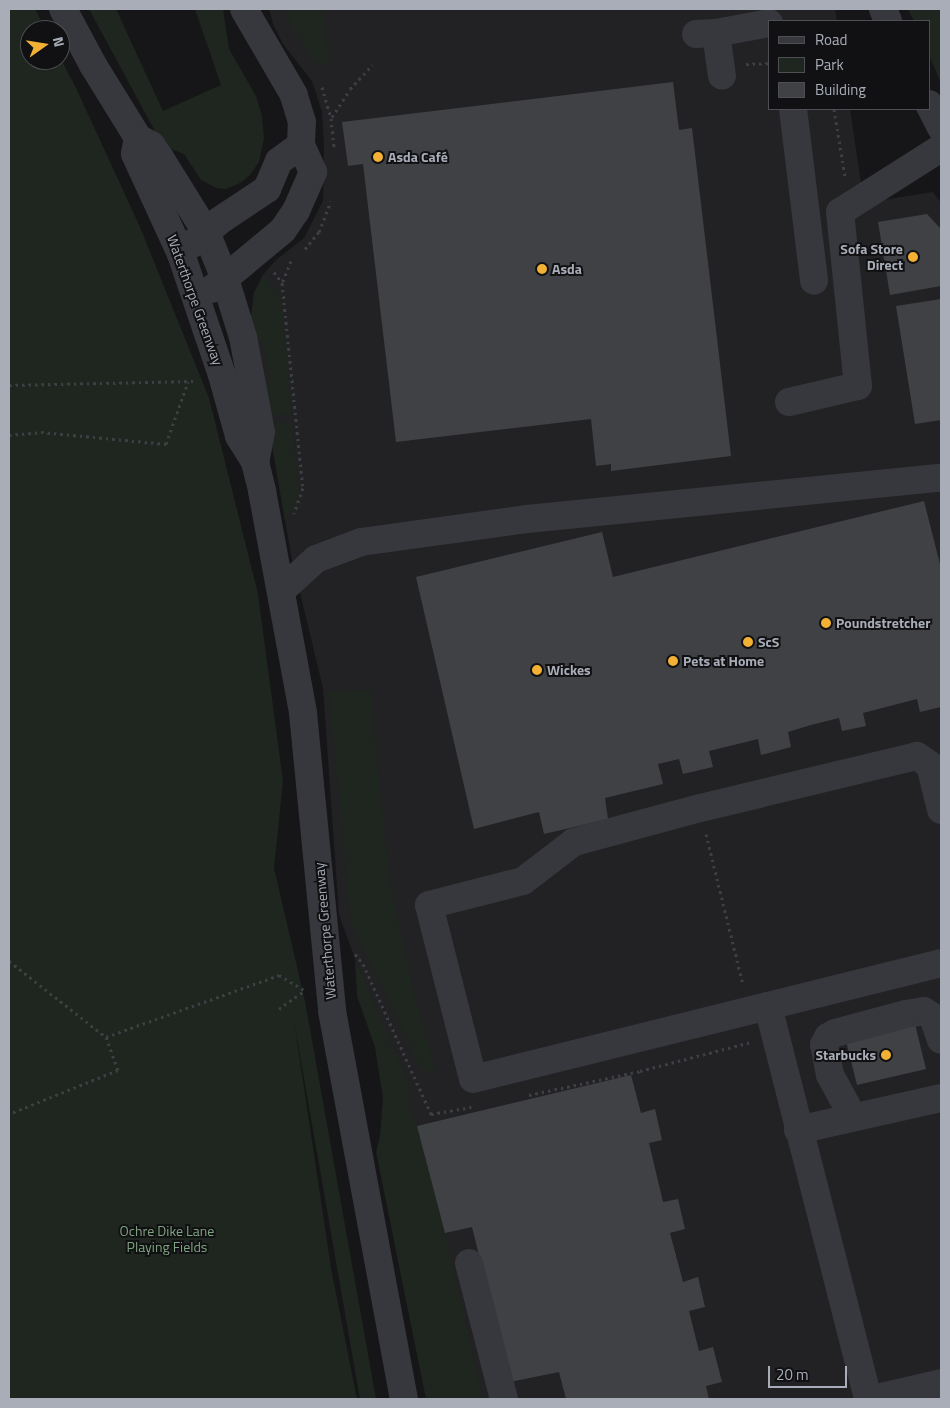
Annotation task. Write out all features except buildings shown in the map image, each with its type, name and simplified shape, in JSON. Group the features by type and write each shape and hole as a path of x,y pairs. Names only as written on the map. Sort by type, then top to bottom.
{"street":[{"name":"Waterthorpe Greenway","path":"64,9 93,65 138,138 151,144 206,232 243,337 261,432 255,462"},
{"path":"198,300 282,230 296,211 314,172 301,145 302,122 294,95 244,9"},
{"path":"722,76 706,34 768,21"},
{"path":"930,106 941,128"},
{"path":"793,110 814,281"},
{"name":"Waterthorpe Greenway","path":"138,138 135,154 181,254 222,375 239,436 255,462 282,590 303,713 332,1011 404,1399"},
{"path":"181,254 206,232 267,188 279,161 301,145"},
{"path":"789,402 858,386 840,212 941,148"},
{"path":"282,590 316,558 361,542 527,519 941,478"},
{"path":"941,810 930,765 917,756 700,808 574,842 523,881 429,905 473,1079 941,963"},
{"path":"768,1006 798,1130 868,1399"},
{"path":"853,1118 830,1075 824,1045 828,1037 852,1028 924,1011 933,1017 941,1040"},
{"path":"798,1130 853,1118 939,1095"},
{"path":"469,1262 504,1399"},
{"path":"873,1399 941,1383"}],"path":[{"path":"331,118 350,89 372,65"},
{"path":"834,110 844,176 880,187"},
{"path":"282,284 303,488"},
{"path":"9,385 188,382 222,375"},
{"path":"9,436 41,432 166,444 188,382"},
{"path":"9,961 106,1037 118,1070 9,1114"},
{"path":"106,1037 279,976 305,990 332,1011"},
{"path":"279,1009 305,990"}],"shaded area":[{"path":"269,9 835,9 837,20 768,20 768,110 850,110 864,203 933,192 941,203 941,1399 480,1399 409,1106 339,915 323,688 292,560 251,327 254,293 263,275 276,260 304,238 323,201 324,146 322,112 312,81 283,44 273,24"}],"green space":[{"name":"Ochre Dike Lane Playing Fields","path":"9,9 35,9 41,20 20,20 20,70 67,70 140,227 209,398 258,594 283,781 274,868 305,1001 376,1399 360,1399 294,1021 331,1268 357,1399 9,1399"},
{"path":"89,9 116,9 163,111 221,85 195,9 223,9 229,49 256,96 262,116 264,139 259,162 250,175 240,183 226,189 216,188 201,180 184,154 163,146"},
{"path":"284,9 322,9 330,65 322,65 315,62 298,39"},
{"path":"908,9 941,9 941,83 930,57 930,20 914,20"},
{"path":"263,275 281,294 292,413 267,417 263,391 270,379 264,343 253,337 251,316 254,293"},
{"path":"292,421 299,492 293,511 285,521 269,424"},
{"path":"370,689 389,875 410,976 435,1071 422,1071 351,923 329,692"},
{"path":"355,959 408,1083 409,1106 417,1126 445,1233 483,1399 426,1399 376,1152 380,1136 383,1098 375,1047 357,996"}],"place":[{"name":"Asda Café","path":"378,157"},
{"name":"Sofa Store Direct","path":"913,257"},
{"name":"Asda","path":"542,269"},
{"name":"Poundstretcher","path":"826,623"},
{"name":"ScS","path":"748,642"},
{"name":"Pets at Home","path":"673,661"},
{"name":"Wickes","path":"537,670"},
{"name":"Starbucks","path":"886,1055"}]}
